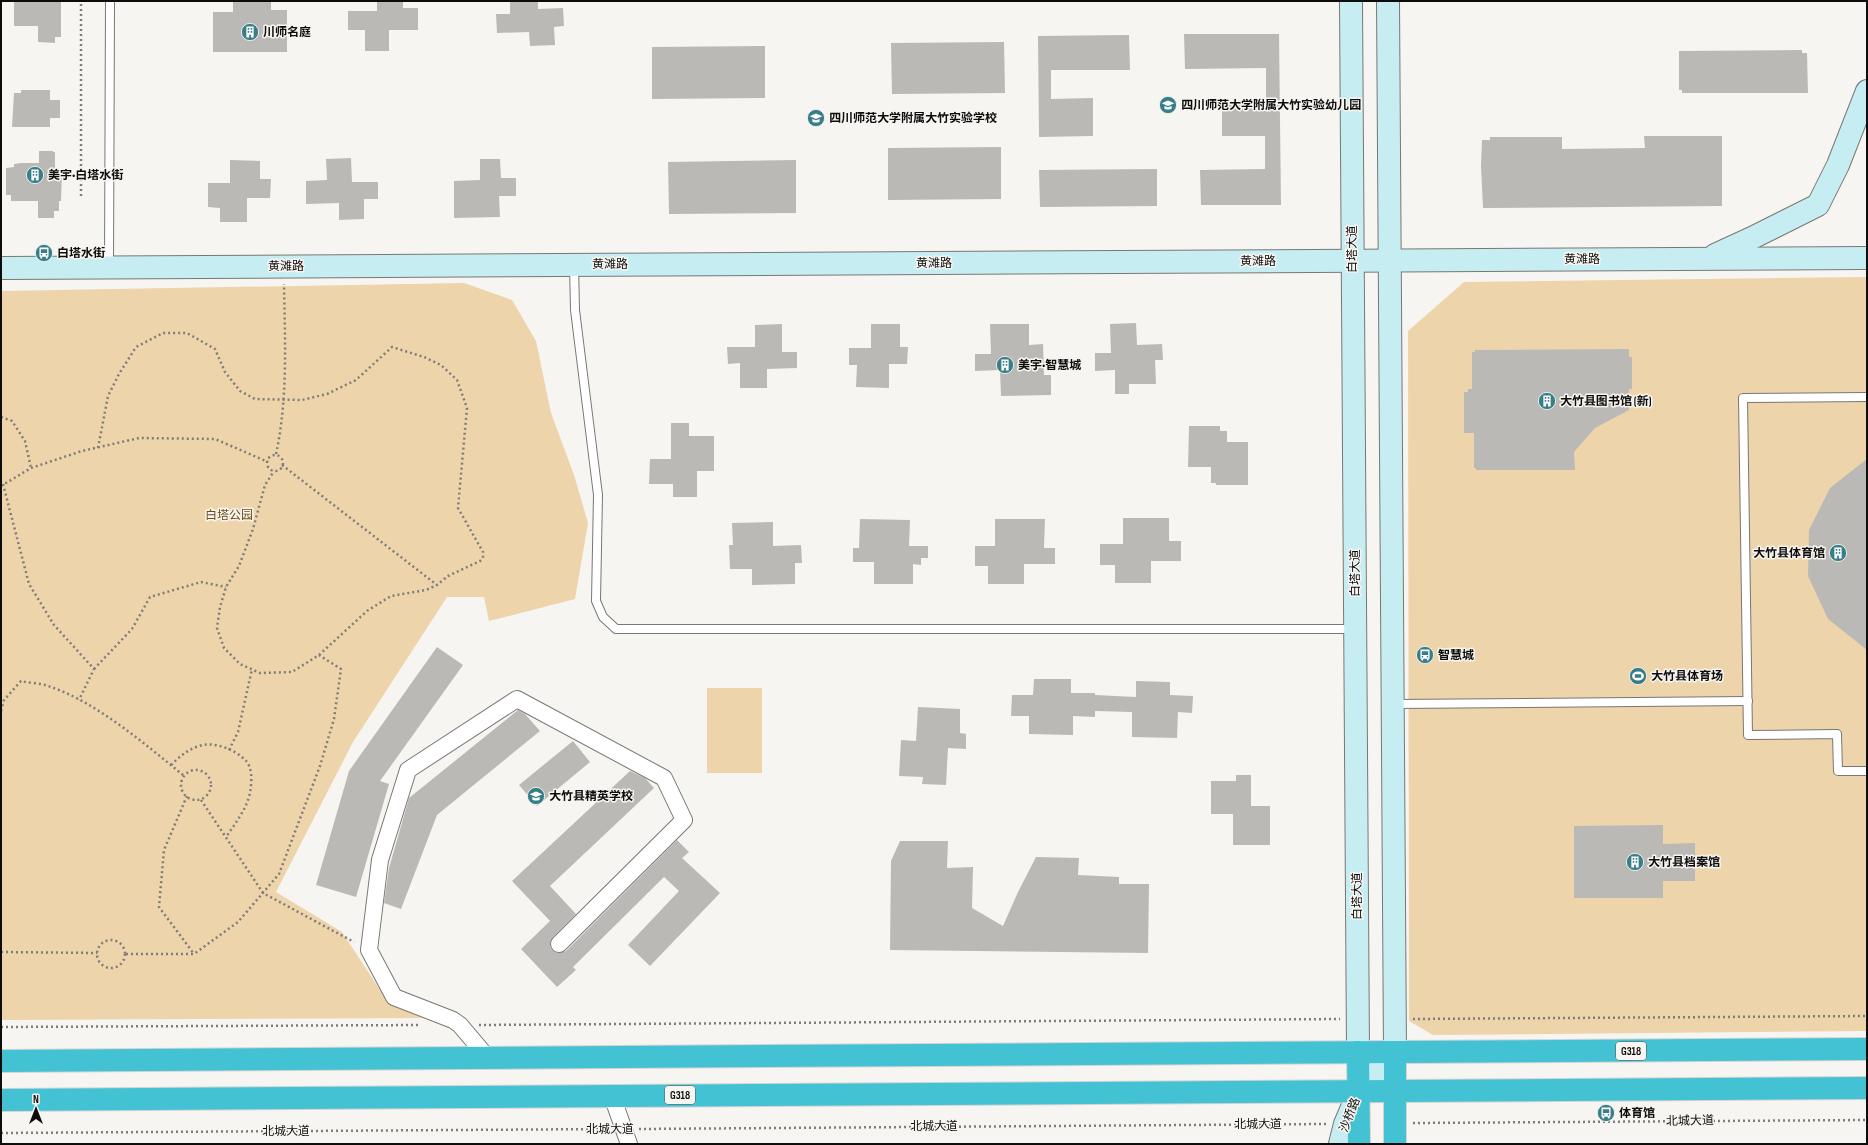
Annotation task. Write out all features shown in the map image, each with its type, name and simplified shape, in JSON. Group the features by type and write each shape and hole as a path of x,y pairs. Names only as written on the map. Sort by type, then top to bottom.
{"highway":[{"name":"G318","path":"1,1062 1867,1049"},
{"name":"白塔大道","path":"1358,1052 1359,1144"},
{"path":"1395,1052 1395,1134"},
{"name":"G318","path":"1,1100 1867,1088"}],"main road":[{"name":"白塔大道","path":"1351,1 1358,1052"},
{"path":"1388,1 1395,1052"},
{"path":"1706,258 1752,238 1818,205 1838,165 1867,91"},
{"name":"黄滩路","path":"1,268 1867,258"},
{"name":"沙桥路","path":"1342,1134 1359,1091 1395,1052"}],"street":[{"path":"488,1058 460,1025 453,1020 394,997 369,950 380,860 408,770 517,699 664,778 684,820 559,944"},
{"path":"612,1096 622,1129 629,1144"}],"lane":[{"path":"109,267 110,1"},
{"path":"574,265 575,310 598,495 596,601 603,617 616,629 1355,629"},
{"path":"1867,397 1743,398 1748,735 1837,734 1838,771 1867,771"},
{"path":"1392,704 1748,701"}],"path":[{"path":"81,1 81,196"},
{"path":"276,454 281,433 285,367 283,266"},
{"path":"98,448 108,396 120,374 136,347 163,333 187,333 215,350 225,372 240,391 255,399 302,400 327,394 356,380 392,347 424,357 441,366 457,380 467,408 458,508 483,552 483,558 480,562 448,576 437,585 426,590 391,596 367,611 319,654 292,672 260,673 240,664 224,648 217,628 220,608 226,587 239,566 254,529 265,485 274,471 281,468 283,460 276,454"},
{"path":"1,417 12,421 25,441 31,468"},
{"path":"94,669 54,625 29,584 2,485 31,468 98,448 139,438 216,439 268,462"},
{"path":"274,471 267,466 268,458 276,454"},
{"path":"282,465 437,585"},
{"path":"79,700 94,669 132,629 150,597 201,582 226,587"},
{"path":"126,954 194,954 238,922 279,874 320,766 334,719 341,669 319,654"},
{"path":"229,750 238,732 252,669"},
{"path":"1,711 4,700 21,681 47,685 79,700 104,715 151,748 183,775"},
{"path":"171,765 186,752 200,745 215,744 245,759 250,768 251,785 246,806 226,837"},
{"path":"197,769 207,773 212,782 210,793 201,800 191,799 182,792 181,782 183,775 197,769"},
{"path":"187,796 164,850 159,907 194,954"},
{"path":"201,800 263,893 369,950"},
{"path":"109,940 118,941 124,946 126,954 123,962 117,967 109,968 101,964 97,957 97,953 102,943 109,940"},
{"path":"1,952 97,953"},
{"path":"1394,1019 1867,1016"},
{"path":"460,1025 1358,1019"},
{"path":"1,1027 421,1025"},
{"name":"北城大道","path":"1395,1134 1867,1120"},
{"name":"北城大道","path":"1,1133 622,1129 1342,1134"}],"green space":[{"name":"大竹县体育场","path":"1867,277 1867,1031 1433,1035 1409,1021 1408,331 1464,282"},
{"name":"白塔公园","path":"464,283 512,300 536,341 551,413 574,475 588,523 575,599 489,621 484,597 447,597 353,742 276,892 342,932 384,996 434,1018 1,1020 1,291"},
{"path":"707,688 762,688 762,773 707,773"}],"building":[{"path":"14,1 61,1 61,37 55,37 55,43 38,42 38,26 14,26"},
{"name":"川师名庭","path":"233,1 271,1 271,10 287,10 287,52 213,52 213,12 233,12"},
{"path":"377,1 403,1 403,8 418,8 418,30 389,30 389,51 365,51 365,30 348,30 348,11 377,11"},
{"path":"510,1 538,1 538,9 563,8 564,26 554,27 555,45 530,46 529,32 497,33 496,14 510,14"},
{"path":"1184,34 1279,34 1281,205 1201,205 1200,170 1265,169 1265,136 1222,136 1222,101 1266,100 1266,68 1185,69"},
{"path":"1129,35 1130,70 1051,70 1051,99 1093,98 1093,136 1039,137 1038,36"},
{"path":"1004,42 1005,93 892,94 891,43"},
{"path":"765,46 765,98 652,99 652,47"},
{"path":"1802,50 1802,53 1807,53 1808,93 1682,93 1682,90 1679,90 1679,51"},
{"name":"美宇•白塔水街","path":"21,90 50,90 50,100 60,100 60,118 50,118 50,127 12,127 14,93 21,93"},
{"path":"1644,136 1722,136 1722,206 1483,208 1481,166 1482,140 1490,140 1490,137 1562,137 1562,149 1645,148"},
{"path":"1001,147 1001,199 888,200 888,148"},
{"name":"美宇•白塔水街","path":"39,151 55,152 55,171 62,171 61,201 59,201 59,211 54,211 54,218 38,218 38,201 11,201 11,195 6,195 6,168 14,167 14,164 39,163"},
{"path":"351,158 352,182 378,182 378,199 364,199 364,219 339,220 339,203 306,204 306,181 327,180 326,159"},
{"path":"480,159 500,159 501,178 516,178 516,196 499,196 500,217 454,218 454,181 480,180"},
{"path":"230,160 260,161 260,179 271,179 270,198 247,198 247,222 220,222 220,208 208,207 208,183 230,183"},
{"path":"796,160 796,213 669,214 668,162"},
{"path":"1157,169 1157,206 1040,207 1039,170"},
{"name":"美宇•智慧城","path":"1136,323 1137,345 1162,344 1163,360 1155,360 1156,384 1129,384 1129,394 1115,394 1115,370 1095,371 1095,353 1111,353 1110,324"},
{"path":"782,324 782,352 797,352 797,368 767,369 767,388 740,388 740,363 728,364 727,347 755,347 755,325"},
{"path":"871,324 900,324 900,347 908,347 907,364 889,364 889,388 856,387 857,365 849,365 849,348 871,348"},
{"name":"美宇•智慧城","path":"990,324 1029,324 1029,345 1043,344 1044,375 1051,375 1051,395 1001,396 1000,370 975,371 975,354 991,354"},
{"name":"大竹县图书馆 (新)","path":"1629,349 1629,357 1632,357 1632,389 1629,389 1629,410 1595,428 1574,452 1575,470 1476,470 1476,468 1474,468 1474,433 1464,433 1464,392 1468,392 1468,389 1472,389 1472,352 1475,352 1475,350"},
{"path":"671,423 689,423 689,436 714,436 714,471 697,471 697,497 673,497 673,484 649,484 650,459 671,459"},
{"path":"1189,426 1220,426 1220,431 1227,431 1227,442 1248,442 1248,485 1216,485 1216,483 1211,483 1211,467 1188,467"},
{"name":"大竹县体育馆","path":"1867,459 1867,650 1828,619 1808,576 1809,530 1830,488"},
{"path":"1123,518 1169,518 1169,541 1181,541 1181,561 1151,561 1151,583 1115,583 1115,565 1100,565 1100,544 1123,544"},
{"path":"860,519 910,520 909,546 928,546 928,558 921,558 921,565 913,564 913,584 874,584 874,562 853,562 853,548 859,548"},
{"path":"995,519 1045,519 1044,548 1055,548 1055,564 1024,564 1024,584 988,584 988,566 975,566 975,546 995,546"},
{"path":"773,522 773,546 801,545 802,563 795,563 795,584 752,585 752,569 730,569 729,545 733,545 732,523"},
{"path":"437,647 463,665 380,781 389,784 356,897 316,885 349,771"},
{"path":"1034,679 1071,679 1071,693 1095,693 1095,695 1136,697 1136,681 1170,682 1170,695 1193,696 1192,713 1178,712 1177,738 1132,737 1132,712 1095,711 1095,717 1073,716 1073,735 1029,734 1029,716 1011,716 1012,695 1033,695"},
{"path":"918,707 960,709 960,733 966,734 966,749 948,748 946,785 922,784 923,777 899,776 901,740 916,741"},
{"path":"518,710 525,714 540,731 437,815 401,909 384,903 389,868 409,798"},
{"name":"大竹县精英学校","path":"573,741 590,762 537,806 519,785"},
{"path":"630,771 645,778 654,788 550,886 576,914 552,938 550,946 552,950 557,953 566,951 677,840 689,852 682,858 720,893 650,966 628,945 679,891 664,877 573,967 576,970 557,987 521,949 550,921 512,881"},
{"path":"1236,775 1251,775 1251,806 1270,806 1270,845 1233,845 1233,814 1211,814 1211,781 1236,781"},
{"name":"大竹县档案馆","path":"1663,825 1663,844 1695,843 1695,881 1663,881 1663,898 1574,898 1574,826"},
{"path":"900,841 948,841 947,868 973,867 972,908 1003,926 1036,857 1079,858 1078,875 1119,877 1119,884 1149,884 1148,953 890,950 891,861"}],"place":[{"name":"川师名庭","path":"250,32"},
{"name":"四川师范大学附属大竹实验幼儿园","path":"1168,105"},
{"name":"四川师范大学附属大竹实验学校","path":"816,118"},
{"name":"美宇•白塔水街","path":"35,175"},
{"name":"白塔水街","path":"44,253"},
{"name":"美宇•智慧城","path":"1005,365"},
{"name":"大竹县图书馆 (新)","path":"1547,401"},
{"name":"大竹县体育馆","path":"1838,553"},
{"name":"智慧城","path":"1425,655"},
{"name":"大竹县体育场","path":"1638,676"},
{"name":"大竹县精英学校","path":"536,796"},
{"name":"大竹县档案馆","path":"1635,862"},
{"name":"体育馆","path":"1606,1113"}]}
